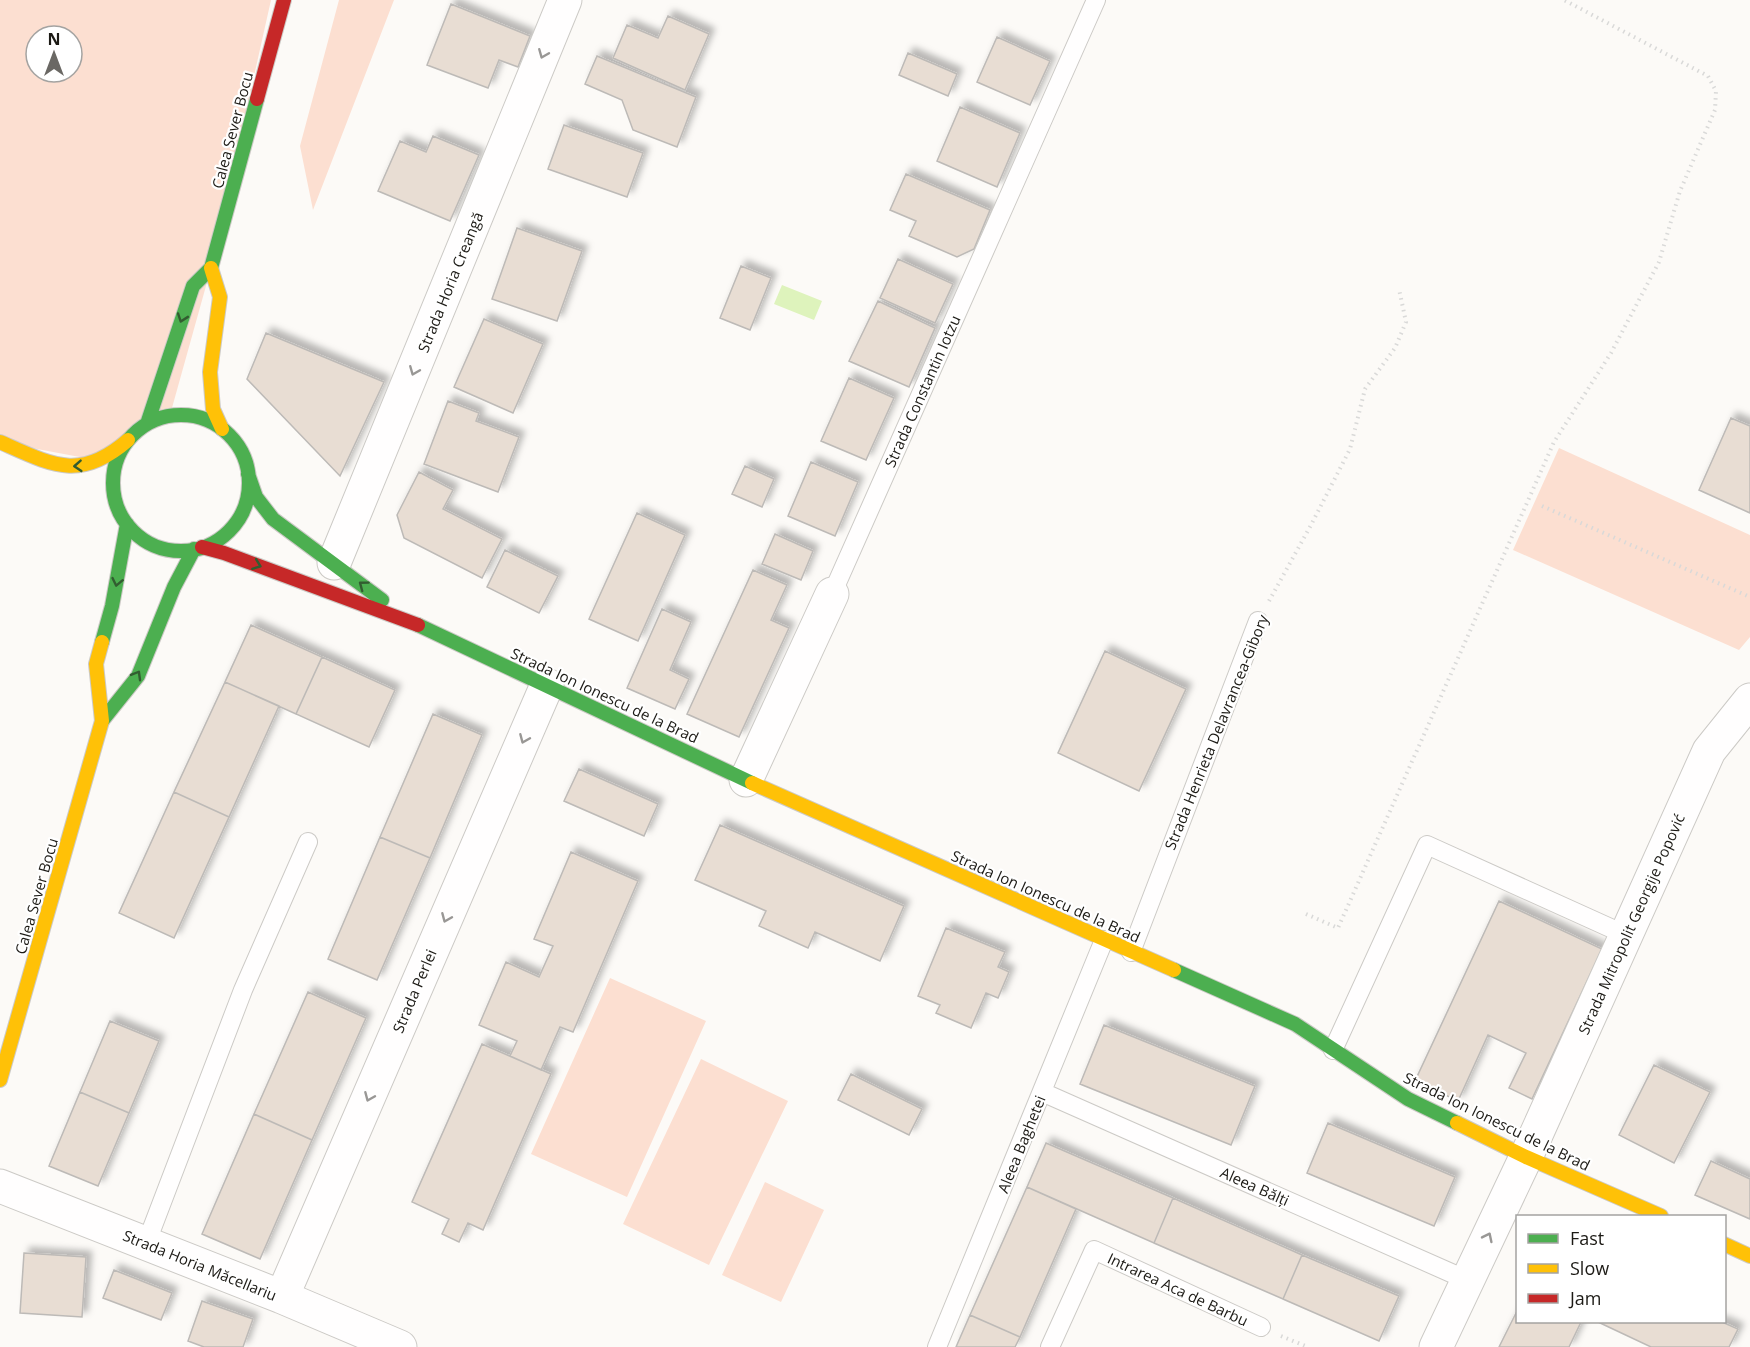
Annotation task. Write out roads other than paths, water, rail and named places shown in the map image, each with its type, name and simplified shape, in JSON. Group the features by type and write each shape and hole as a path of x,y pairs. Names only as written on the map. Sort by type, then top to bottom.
{"street":[{"name":"Calea Sever Bocu","path":"147,424 193,286 211,268 284,0"},
{"name":"Strada Horia Creangă","path":"334,563 565,0"},
{"path":"211,268 220,297 210,372 213,409 222,429"},
{"path":"0,442 47,462 76,467 95,464 109,457 128,440 147,424 164,417 183,415 201,418 222,429 235,442 248,474 247,499 236,521 224,535 198,548 177,550 161,547 139,536 127,524 116,502 112,486 116,461 128,440"},
{"name":"Strada Ion Ionescu de la Brad","path":"248,474 256,496 268,514 410,621"},
{"name":"Calea Sever Bocu","path":"0,1080 102,721 96,664 112,606 127,524"},
{"name":"Calea Sever Bocu","path":"102,721 138,676 174,586 198,548"},
{"name":"Strada Ion Ionescu de la Brad","path":"198,548 224,553 410,621 746,780 1295,1024 1408,1099 1526,1157 1659,1215"},
{"name":"Strada Constantin Iotzu","path":"746,780 832,594"},
{"name":"Strada Perlei","path":"282,1297 547,685"},
{"name":"Strada Mitropolit Georgije Popović","path":"1436,1347 1526,1157 1709,751 1750,700"},
{"name":"Strada Horia Măcellariu","path":"0,1186 282,1297 384,1344"},
{"path":"1726,1244 1750,1256"}],"lane":[{"name":"Strada Constantin Iotzu","path":"832,594 1096,0"},
{"name":"Strada Henrieta Delavrancea-Gibory","path":"1131,952 1258,621"},
{"path":"146,1244 243,990 308,842"},
{"path":"1333,1050 1427,845 1626,935"},
{"name":"Aleea Baghetei","path":"937,1347 1104,940"},
{"name":"Aleea Bălți","path":"1042,1092 1467,1280"},
{"name":"Intrarea Aca de Barbu","path":"1050,1347 1094,1250 1261,1327"}]}
